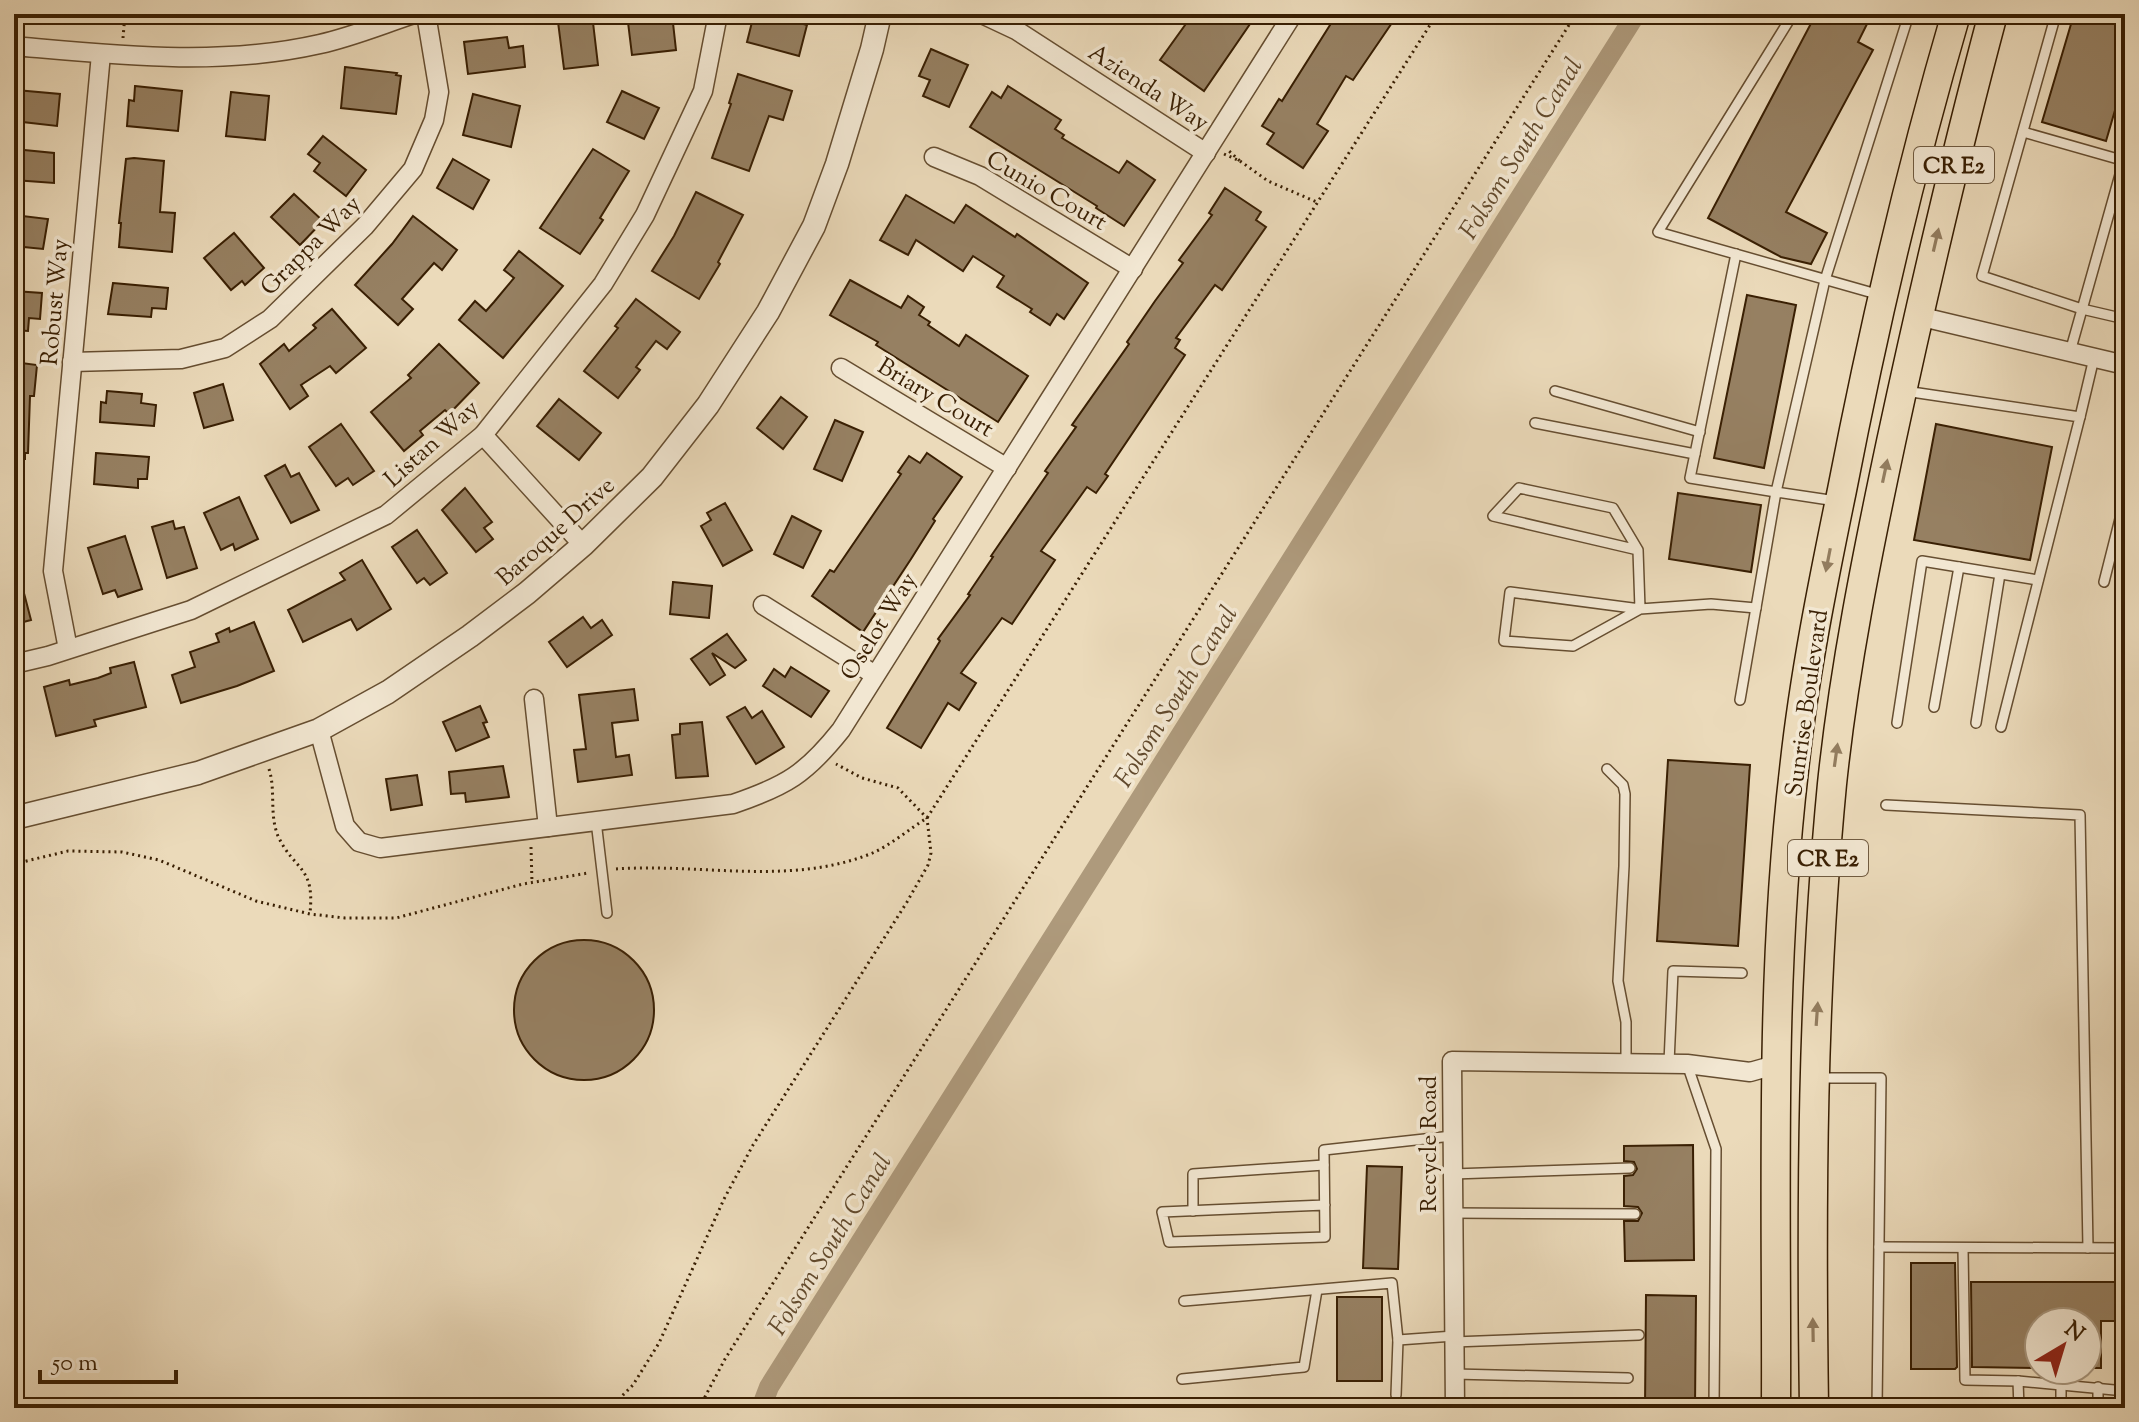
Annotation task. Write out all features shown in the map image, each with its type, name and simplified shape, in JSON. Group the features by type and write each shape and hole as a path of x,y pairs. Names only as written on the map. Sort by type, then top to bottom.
{"main road":[{"name":"Sunrise Boulevard","path":"1776,1408 1775,1065 1794,769 1839,502 1880,308 1938,74 1956,14"},
{"name":"Sunrise Boulevard","path":"1814,1408 1813,1078 1832,783 1875,520 1902,391 1963,124 1993,14"},
{"path":"1918,316 1902,297 1900,282 1948,101 1938,74"},
{"path":"1875,520 1859,497 1859,484 1887,343 1880,308"},
{"path":"1787,844 1803,870 1794,1047 1802,1065 1813,1078"},
{"path":"1775,1065 1791,1090 1791,1272 1800,1287 1812,1296"}],"street":[{"path":"14,46 151,59 253,55 322,44 414,14"},
{"name":"Grappa Way","path":"72,362 181,359 225,348 270,319 365,226 413,169 434,120 439,92 426,14"},
{"name":"Listan Way","path":"14,664 191,610 386,515 483,435 603,284 645,215 703,91 718,14"},
{"name":"Baroque Drive","path":"14,818 198,773 319,730 388,692 470,636 583,545 652,477 708,405 768,312 814,226 837,164 880,14"},
{"name":"Azienda Way","path":"982,14 1019,22 1206,153"},
{"name":"Oselot Way","path":"319,730 345,826 359,842 380,848 733,804 772,790 801,774 841,730 1293,14"},
{"name":"Robust Way","path":"68,649 53,571 101,54"},
{"name":"Cunio Court","path":"934,157 980,176 1133,269"},
{"path":"1918,316 2125,365"},
{"name":"Briary Court","path":"841,368 1007,468"},
{"path":"483,435 583,545"},
{"path":"763,605 875,675"},
{"path":"534,699 540,828"},
{"name":"Recycle Road","path":"1455,1408 1452,1061 1678,1064 1750,1072 1775,1065"}],"lane":[{"path":"1793,14 1658,232 1825,280 1880,308"},
{"path":"1740,700 1776,492 1825,280 1909,14"},
{"path":"2056,14 1982,276 2082,309 2125,319"},
{"path":"2023,132 2125,160 2070,352"},
{"path":"1736,254 1690,478 1839,502"},
{"path":"2001,727 2094,358"},
{"path":"1555,391 1700,432"},
{"path":"1902,391 2080,417"},
{"path":"1535,423 1695,454"},
{"path":"1638,550 1493,516 1519,488 1613,508 1638,550 1640,609"},
{"path":"2104,582 2125,499"},
{"path":"1897,723 1922,561 2038,580"},
{"path":"1934,707 1959,567"},
{"path":"1976,723 2000,574"},
{"path":"1640,609 1573,646 1504,641 1510,592 1640,609 1711,604 1756,608"},
{"path":"1607,769 1623,785 1625,794 1618,981 1626,1022 1626,1063"},
{"path":"1886,805 2080,815 2088,1248"},
{"path":"596,821 607,913"},
{"path":"1714,1408 1716,1149 1678,1064 1673,971 1742,973"},
{"path":"1813,1078 1881,1078 1877,1408"},
{"path":"1325,1205 1162,1212 1169,1242 1325,1237 1325,1205 1324,1150 1452,1136"},
{"path":"1193,1211 1193,1174 1324,1165"},
{"path":"1453,1174 1630,1168"},
{"path":"1453,1213 1635,1214"},
{"path":"1879,1247 2125,1248"},
{"path":"1963,1248 1965,1380 2023,1381"},
{"path":"1184,1301 1392,1283 1398,1340 1396,1395"},
{"path":"1182,1379 1304,1367 1317,1290"},
{"path":"1398,1340 1639,1335"},
{"path":"1454,1374 1628,1378"},
{"path":"2018,1381 2019,1408"},
{"path":"2061,1386 2061,1408"},
{"path":"2080,1386 2125,1391"},
{"path":"2098,1387 2098,1408"}],"path":[{"path":"121,56 125,14"},
{"path":"14,864 68,851 122,852 159,860 256,901 310,914 396,918 532,883 602,870 649,867 797,872 872,853 927,818 1437,14"},
{"path":"699,1408 741,1333 1576,14"},
{"path":"1240,161 1268,181 1319,203"},
{"path":"262,750 274,784 272,815 279,837 309,878 310,914"},
{"path":"610,1408 633,1385 659,1343 724,1199 753,1145 928,865 931,853 927,818 898,788 862,778 820,755"},
{"path":"532,883 540,828"}],"building":[{"path":"557,14 592,14 598,65 564,69"},
{"path":"627,14 672,14 676,50 632,55"},
{"path":"754,14 767,14 807,25 799,56 747,42"},
{"path":"1193,14 1236,14 1250,24 1204,91 1160,60"},
{"path":"1337,14 1398,14 1353,80 1346,76 1317,124 1328,131 1303,168 1267,144 1274,133 1262,126 1279,99 1282,101"},
{"path":"1816,14 1872,14 1858,42 1873,50 1786,212 1827,233 1811,264 1781,257 1708,218"},
{"path":"2074,14 2125,14 2125,76 2106,141 2042,122"},
{"path":"507,37 509,48 523,46 525,67 468,74 464,42"},
{"path":"931,49 968,65 949,107 923,96 930,80 919,76"},
{"path":"345,67 401,76 396,114 341,108"},
{"path":"738,74 792,91 783,120 769,116 749,171 712,158"},
{"path":"135,86 182,91 178,131 127,126 129,100 134,101"},
{"path":"1008,86 1061,120 1055,129 1064,135 1062,138 1119,173 1127,161 1155,180 1124,226 970,127 992,92 1001,98"},
{"path":"16,90 60,94 57,126 14,121"},
{"path":"622,91 659,108 644,139 607,122"},
{"path":"231,92 269,96 265,140 226,136"},
{"path":"473,94 520,106 511,147 463,135"},
{"path":"323,136 366,170 346,196 314,171 320,163 308,154"},
{"path":"14,149 54,153 54,183 14,180"},
{"path":"593,149 629,171 600,218 603,220 580,254 540,228"},
{"path":"126,159 164,161 160,212 175,213 172,252 119,247"},
{"path":"453,159 489,180 473,209 437,188"},
{"path":"1225,188 1261,212 1256,220 1266,227 1222,290 1215,285 1176,338 1180,340 1175,348 1185,355 1105,474 1108,476 1096,493 1087,487 1041,551 1055,560 1012,624 1002,618 961,673 976,683 959,710 948,703 921,748 887,728 940,641 938,639 1048,473 1045,471 1076,427 1072,425 1183,263 1179,260 1212,215 1209,213"},
{"path":"696,192 743,215 699,299 652,271"},
{"path":"294,194 323,221 300,245 271,217"},
{"path":"906,195 954,223 966,205 1015,237 1017,234 1088,283 1064,319 1057,314 1050,325 1030,312 1032,309 997,287 1004,276 973,256 963,271 916,240 908,255 880,240"},
{"path":"14,215 48,219 43,249 14,246"},
{"path":"413,216 457,250 442,270 434,263 402,299 413,309 398,325 355,285"},
{"path":"234,233 264,268 245,285 242,281 231,290 204,258"},
{"path":"519,251 563,286 503,358 459,320 475,301 486,311 494,302 514,278 504,270"},
{"path":"850,280 901,308 908,296 924,307 919,315 930,322 928,325 959,346 966,335 1028,376 998,422 876,345 878,342 830,315"},
{"path":"113,283 168,288 166,309 152,308 151,317 108,314"},
{"path":"14,291 42,293 40,319 29,318 28,331 14,330"},
{"path":"1747,295 1796,305 1764,468 1714,458"},
{"path":"636,299 680,332 667,349 656,341 636,367 640,370 618,398 584,371"},
{"path":"332,309 366,348 336,373 330,366 301,385 308,396 290,409 260,364 284,344 289,351 316,328 313,325"},
{"path":"439,344 479,383 449,414 445,410 420,431 423,435 404,451 371,412 411,378 408,375"},
{"path":"14,362 37,365 34,396 30,396 28,453 25,453 25,459 14,459"},
{"path":"223,384 233,420 204,428 194,393"},
{"path":"107,391 142,394 141,403 156,405 154,426 100,422 101,402 106,403"},
{"path":"781,397 807,417 783,449 757,428"},
{"path":"559,399 601,433 579,460 537,426"},
{"path":"835,420 863,432 842,481 814,469"},
{"path":"341,424 374,471 353,485 348,478 336,486 309,447"},
{"path":"1936,424 2052,447 2030,560 1914,540"},
{"path":"96,453 149,457 147,479 138,479 138,488 94,484"},
{"path":"927,453 962,477 863,632 812,596 830,570 834,572 901,474 898,472 909,456 920,463"},
{"path":"285,465 291,477 299,473 319,510 291,523 265,476"},
{"path":"465,488 492,522 484,528 493,539 476,552 442,510"},
{"path":"1678,493 1761,505 1751,572 1669,559"},
{"path":"239,497 258,539 235,550 233,544 221,550 204,513"},
{"path":"725,503 752,550 723,566 701,526 711,520 707,513"},
{"path":"792,516 821,531 803,568 774,554"},
{"path":"173,521 175,529 184,527 197,568 167,578 152,527"},
{"path":"417,530 447,573 430,585 424,578 417,583 392,547"},
{"path":"125,536 142,589 118,597 115,590 103,594 88,548"},
{"path":"362,560 391,609 357,630 351,619 303,642 288,610 345,580 340,573"},
{"path":"19,574 31,620 16,624 14,575"},
{"path":"673,582 712,586 709,618 670,614"},
{"path":"583,617 591,628 602,620 612,635 567,667 549,642"},
{"path":"254,622 274,671 181,703 172,675 195,667 190,652 219,642 216,634"},
{"path":"727,634 746,660 735,668 712,653 725,675 710,685 691,659"},
{"path":"134,662 146,707 94,720 96,726 56,736 44,687 69,680 70,685 98,678 111,673 110,668"},
{"path":"791,667 829,691 811,717 763,686 774,669 785,677"},
{"path":"634,689 638,720 612,723 616,757 629,755 632,775 578,782 574,750 586,749 579,695"},
{"path":"480,706 489,737 456,751 443,722"},
{"path":"745,707 752,718 762,711 784,747 756,764 727,717"},
{"path":"702,722 708,776 676,778 672,735 680,734 680,724"},
{"path":"1668,760 1750,765 1738,946 1657,941"},
{"path":"503,766 509,797 466,802 465,793 451,794 449,772"},
{"path":"417,775 422,805 391,810 386,779"},
{"path":"584,940 611,945 634,960 649,983 654,1010 649,1037 634,1060 611,1075 584,1080 557,1075 534,1060 519,1037 514,1010 519,983 534,960 557,945"},
{"path":"1693,1145 1694,1260 1625,1261 1624,1221 1638,1221 1642,1213 1638,1207 1624,1206 1624,1176 1633,1175 1637,1169 1634,1162 1624,1161 1624,1146"},
{"path":"1367,1166 1402,1167 1398,1269 1363,1268"},
{"path":"1911,1263 1955,1263 1955,1369 1911,1369"},
{"path":"1971,1282 2125,1282 2121,1321 2103,1321 2103,1306 2023,1306 2023,1368 1972,1367"},
{"path":"1646,1295 1696,1296 1695,1408 1645,1408"},
{"path":"1337,1297 1382,1297 1382,1381 1337,1381"}],"waterway":[{"name":"Folsom South Canal","path":"761,1408 769,1387 1636,14"}]}
